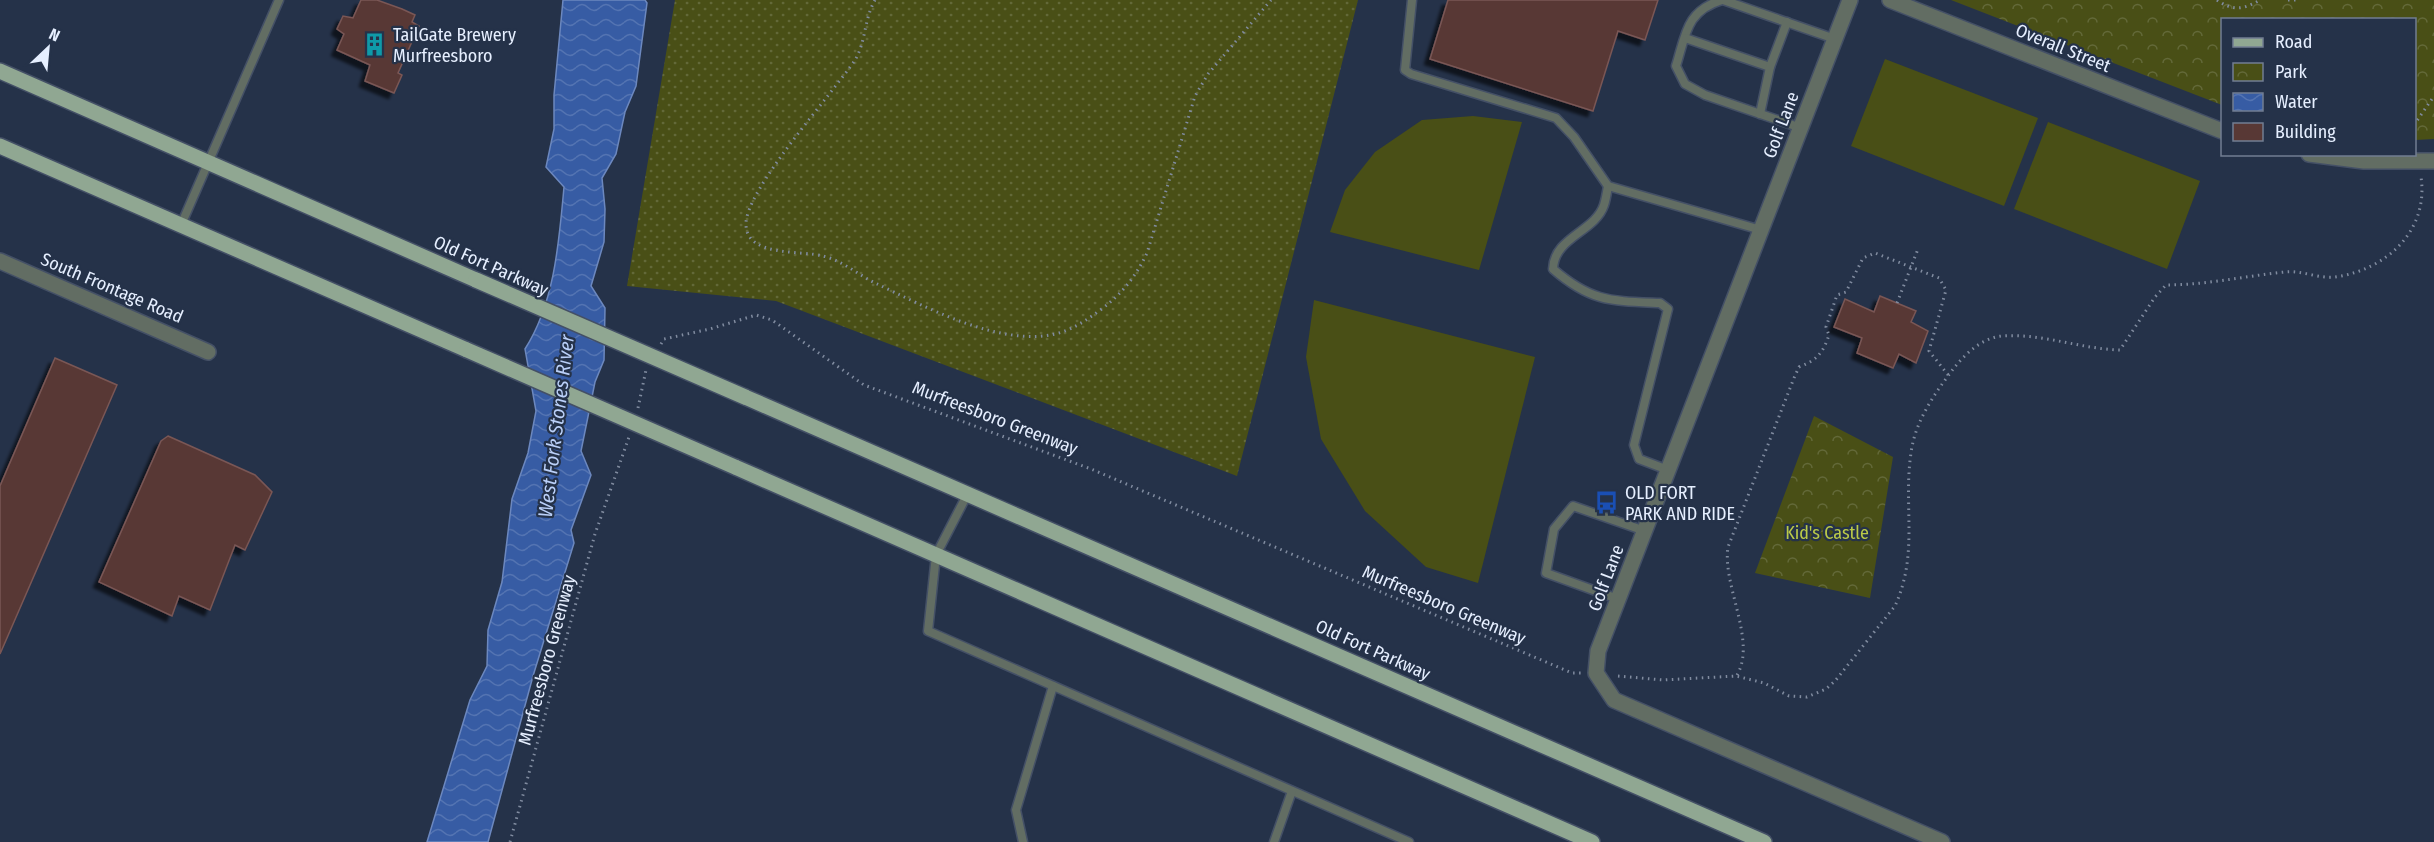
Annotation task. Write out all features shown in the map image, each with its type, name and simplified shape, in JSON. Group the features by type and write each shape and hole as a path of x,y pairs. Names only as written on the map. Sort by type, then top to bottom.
{"main road":[{"name":"Old Fort Parkway","path":"0,71 1764,842"},
{"path":"0,146 1592,842"}],"street":[{"name":"Golf Lane","path":"1596,673 1598,651 1850,0"},
{"name":"Overall Street","path":"1890,0 2221,130"},
{"path":"2325,156 2364,161 2426,161"},
{"name":"South Frontage Road","path":"0,261 208,352"},
{"path":"1596,673 1614,700 1942,842"}],"lane":[{"path":"181,225 279,0"},
{"path":"1412,0 1405,70 1411,74 1556,118 1574,137 1608,186 1761,230"},
{"path":"1801,128 1705,95 1685,84 1676,66 1691,18 1705,5 1722,0 1835,39"},
{"path":"1760,114 1770,67 1787,22"},
{"path":"1685,38 1770,67"},
{"path":"1608,186 1604,206 1561,247 1553,261 1553,269 1574,288 1601,298 1660,303 1668,309 1634,445 1639,459 1668,470"},
{"path":"967,495 936,555 928,631 1408,842"},
{"path":"1618,599 1546,573 1554,529 1573,506 1645,531"},
{"path":"1023,842 1016,810 1053,686"},
{"path":"1274,842 1292,791"}],"path":[{"path":"875,0 868,15 860,52 798,132 765,182 746,221 751,241 764,247 820,255 842,262 868,280 952,318 1028,337 1056,334 1081,324 1113,301 1137,274 1150,245 1196,96 1208,74 1271,0"},
{"path":"2217,0 2232,9 2247,8 2260,0"},
{"path":"2288,0 2300,0"},
{"path":"2416,123 2434,96"},
{"name":"Murfreesboro Greenway","path":"659,346 664,339 710,329 756,315 772,320 864,385 1091,469 1572,673 1596,673 1663,680 1736,676 1764,683 1789,696 1807,698 1826,689 1895,606 1906,575 1910,546 1911,453 1916,431 1930,401 1962,359 1986,340 2001,336 2059,340 2105,350 2120,350 2155,297 2166,285 2204,285 2246,276 2291,271 2333,278 2376,265 2411,231 2421,210 2426,161"},
{"path":"1897,303 1918,249"},
{"path":"1736,676 1742,650 1738,615 1725,564 1728,547 1799,367 1815,360 1824,349 1829,334 1826,327 1837,295 1846,292 1863,258 1875,254 1939,278 1946,290 1929,351 1948,376"},
{"path":"636,414 648,361"},
{"name":"Murfreesboro Greenway","path":"510,842 596,534 633,426"}],"green space":[{"path":"675,0 1358,0 1237,476 776,301 627,286"},
{"path":"1951,0 2434,0 2434,139 2416,140 2416,18 2221,18 2221,105"},
{"path":"1885,59 2038,118 2004,206 1851,146"},
{"path":"1473,116 1522,122 1479,270 1330,232 1345,190 1375,152 1422,120"},
{"path":"2048,122 2200,181 2167,269 2014,209"},
{"path":"1314,300 1535,357 1478,583 1426,567 1365,511 1321,439 1306,357"},
{"name":"Kid's Castle","path":"1814,416 1893,457 1870,598 1755,573"}],"water":[{"name":"West Fork Stones River","path":"563,0 645,0 647,3 636,86 625,112 616,154 602,178 605,209 604,242 591,286 605,308 604,360 595,382 581,451 591,475 571,530 574,543 533,676 488,842 427,842 470,700 487,666 488,630 502,582 512,499 528,453 536,411 525,349 535,331 549,291 560,228 564,187 546,167 554,129 554,95"}],"building":[{"name":"TailGate Brewery Murfreesboro","path":"361,0 377,0 402,9 415,15 412,22 419,26 398,73 402,75 394,93 365,81 370,65 337,50 344,34 337,29 343,16 353,18"},
{"path":"1448,0 1658,0 1645,40 1618,31 1593,111 1430,59"},
{"path":"1880,296 1916,311 1911,322 1928,331 1916,363 1899,354 1893,368 1857,353 1862,338 1834,327 1845,299 1874,312"},
{"path":"55,358 117,385 0,654 0,486"},
{"path":"168,436 255,475 272,492 245,550 235,545 210,610 179,596 172,616 99,582 161,441"}],"place":[{"name":"TailGate Brewery Murfreesboro","path":"375,45"},
{"name":"OLD FORT PARK AND RIDE","path":"1607,503"}]}
